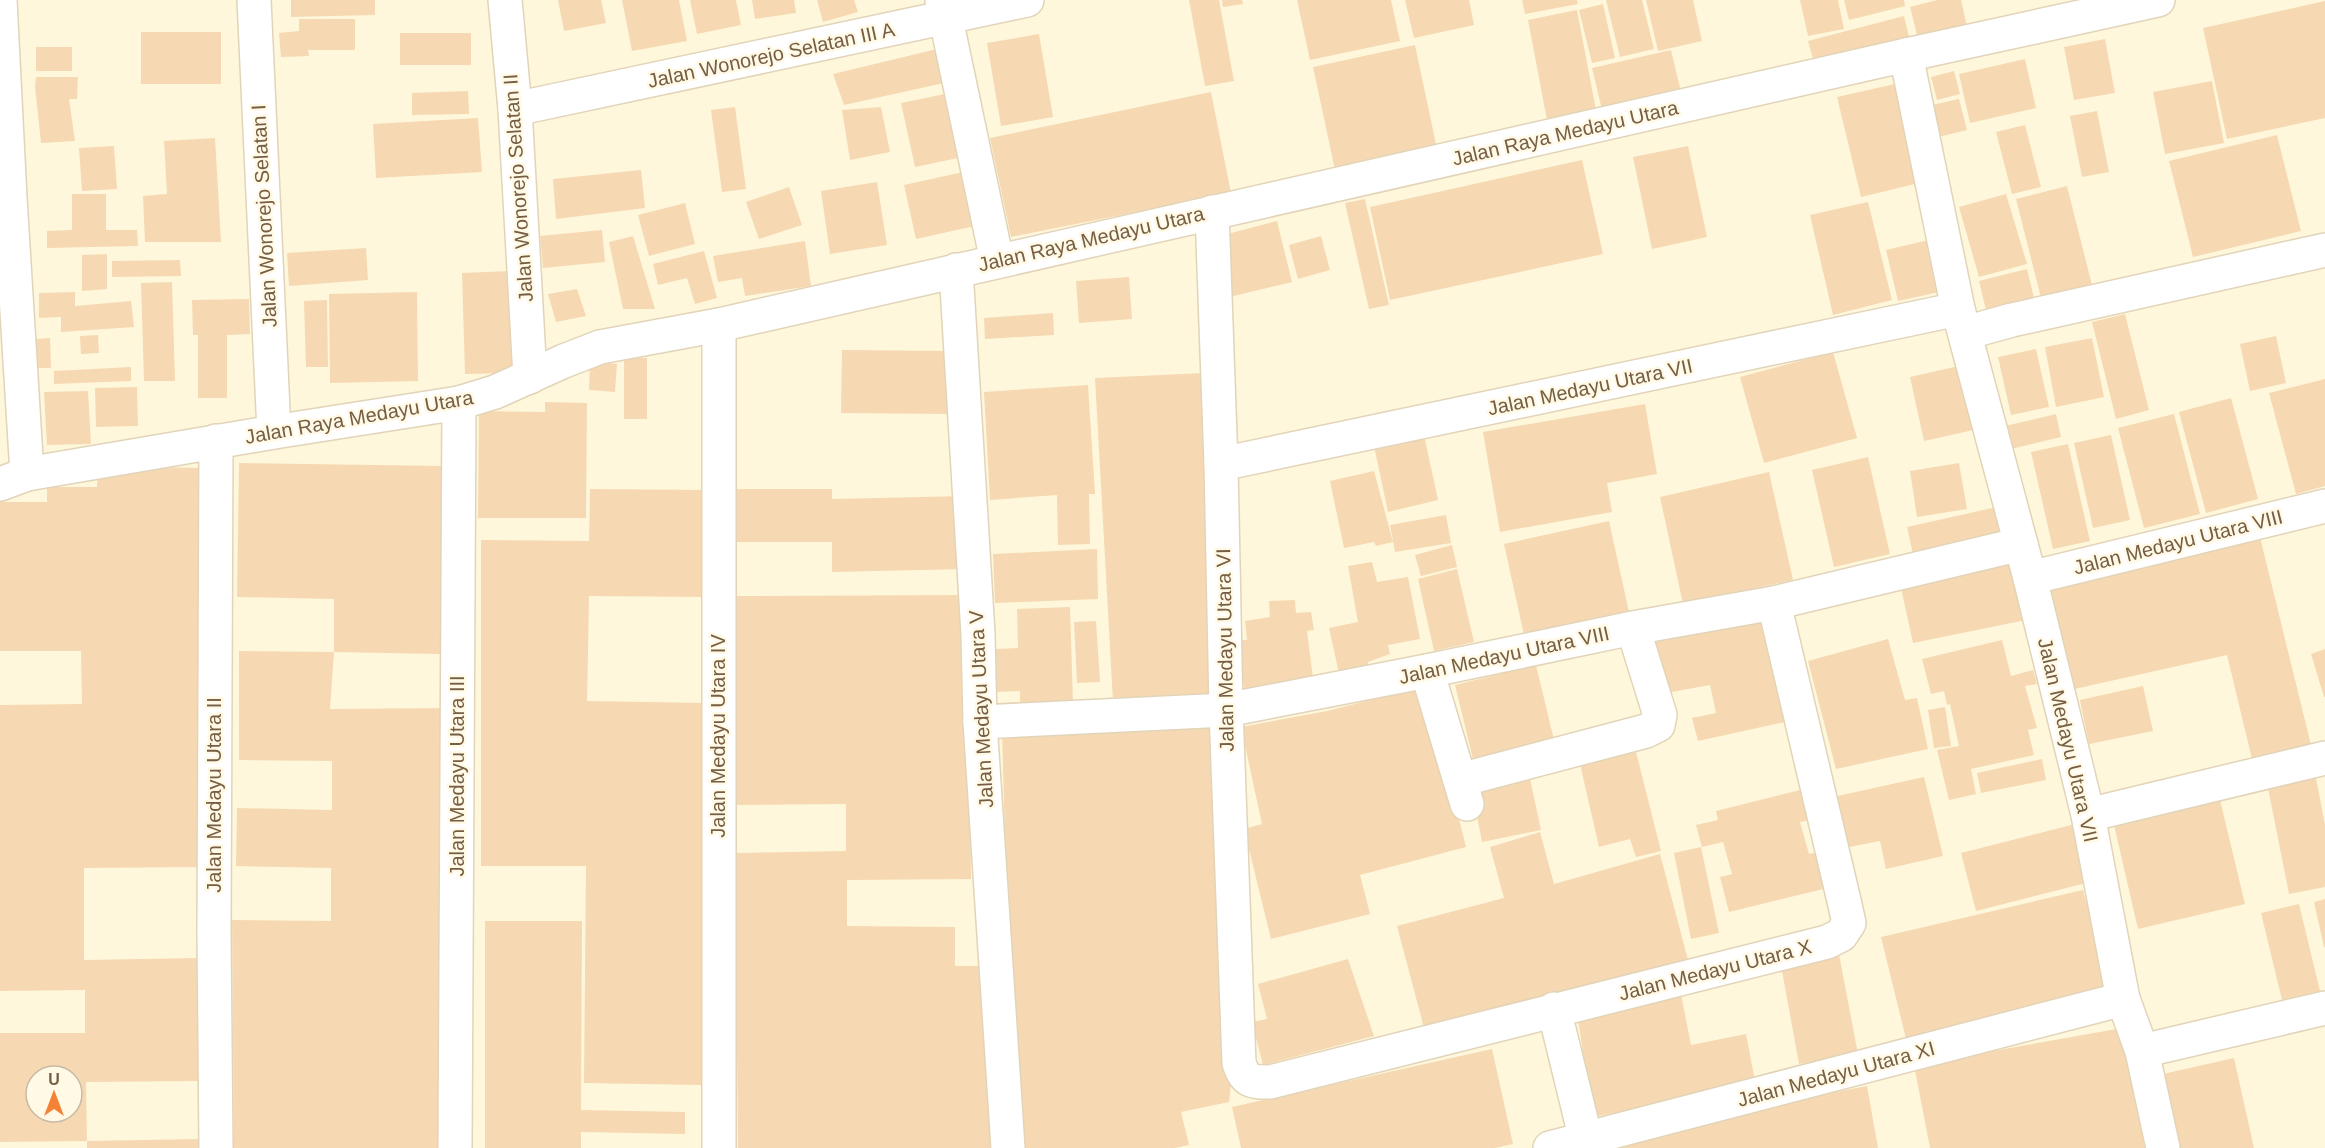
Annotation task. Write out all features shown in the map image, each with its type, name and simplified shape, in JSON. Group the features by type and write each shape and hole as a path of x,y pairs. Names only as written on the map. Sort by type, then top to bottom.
{"street":[{"path":"0,0 13,479"},
{"name":"Jalan Wonorejo Selatan I","path":"254,0 274,432"},
{"name":"Jalan Wonorejo Selatan II","path":"505,0 530,377"},
{"name":"Jalan Wonorejo Selatan III A","path":"514,110 944,9 1027,0"},
{"name":"Jalan Raya Medayu Utara","path":"13,479 216,441 459,403 495,392 600,347 719,325 1906,55 2158,0"},
{"path":"944,9 998,261"},
{"name":"Jalan Medayu Utara VII","path":"1906,55 1961,321 2030,578 2088,815 2123,999 2142,1051 2163,1148"},
{"name":"Jalan Medayu Utara VI","path":"1212,212 1239,1063 1243,1074 1254,1082"},
{"name":"Jalan Medayu Utara VII","path":"1221,464 1961,321 2024,317 2325,250"},
{"name":"Jalan Medayu Utara V","path":"956,270 978,634 980,722 1008,1148"},
{"name":"Jalan Medayu Utara IV","path":"719,325 719,1148"},
{"name":"Jalan Medayu Utara III","path":"454,1148 459,403"},
{"name":"Jalan Medayu Utara II","path":"216,441 214,909 216,1148"},
{"name":"Jalan Medayu Utara VIII","path":"2030,578 2325,506"},
{"name":"Jalan Medayu Utara VIII","path":"980,722 1226,710 1633,628 1774,603 2021,544"},
{"name":"Jalan Medayu Utara X","path":"1254,1082 1270,1082 1827,942 1841,935 1849,923 1774,603"},
{"path":"1427,671 1463,792 1658,725 1660,715 1633,628"},
{"path":"2088,815 2325,758"},
{"name":"Jalan Medayu Utara XI","path":"1550,1148 1587,1144 2123,999"},
{"path":"2142,1051 2325,1008"},
{"path":"1554,1009 1587,1144"}],"building":[{"path":"291,0 375,0 375,15 291,17"},
{"path":"558,0 601,0 606,23 564,31"},
{"path":"622,0 679,0 687,41 632,51"},
{"path":"690,0 736,0 741,25 697,34"},
{"path":"752,0 794,0 796,13 755,19"},
{"path":"817,0 854,0 858,12 823,22"},
{"path":"1189,0 1219,0 1234,81 1205,86"},
{"path":"1222,0 1242,0 1243,4 1223,7"},
{"path":"1297,0 1391,0 1400,41 1310,60"},
{"path":"1405,0 1469,0 1474,25 1414,38"},
{"path":"1522,0 1577,0 1578,4 1525,14"},
{"path":"1606,0 1642,0 1654,49 1620,57"},
{"path":"1646,0 1693,0 1702,41 1658,51"},
{"path":"1800,0 1838,0 1844,29 1808,36"},
{"path":"1844,0 1904,0 1905,6 1849,20"},
{"path":"1937,0 1961,0 1968,31 1919,43 1910,7"},
{"path":"2325,1 2325,118 2227,139 2203,28"},
{"path":"1603,4 1615,58 1592,63 1579,10"},
{"path":"1577,10 1596,110 1547,120 1528,20"},
{"path":"1904,16 1910,41 1815,66 1808,41"},
{"path":"299,19 355,19 355,50 308,50 309,56 281,57 279,33 299,31"},
{"path":"141,32 221,32 221,84 141,84"},
{"path":"400,33 471,33 471,65 400,65"},
{"path":"1039,34 1053,117 1001,126 987,43"},
{"path":"2105,39 2115,93 2074,100 2064,47"},
{"path":"1415,45 1437,149 1335,170 1313,67"},
{"path":"36,47 72,47 72,71 36,71"},
{"path":"937,49 944,83 844,105 833,74"},
{"path":"1671,50 1681,92 1602,110 1592,68"},
{"path":"2025,59 2036,108 1970,123 1959,74"},
{"path":"1954,71 1960,94 1937,100 1931,77"},
{"path":"36,77 78,77 77,99 69,99 75,141 41,143"},
{"path":"2212,81 2224,143 2165,154 2153,92"},
{"path":"1895,84 1919,183 1861,197 1837,97"},
{"path":"468,91 469,114 412,115 412,93"},
{"path":"1211,92 1231,193 1011,237 990,138"},
{"path":"945,94 958,158 915,167 901,103"},
{"path":"1959,99 1967,130 1939,137 1932,105"},
{"path":"735,107 746,189 722,192 711,110"},
{"path":"881,107 890,152 850,160 842,110"},
{"path":"2097,111 2109,172 2082,177 2070,116"},
{"path":"478,118 482,172 376,178 373,124"},
{"path":"2025,125 2041,187 2012,194 1996,132"},
{"path":"2277,135 2301,231 2193,257 2169,161"},
{"path":"215,138 221,242 145,242 143,196 167,194 164,141"},
{"path":"114,146 117,189 82,191 79,148"},
{"path":"1688,146 1707,237 1652,249 1633,157"},
{"path":"1582,160 1603,254 1390,300 1370,207"},
{"path":"641,170 645,208 556,219 553,179"},
{"path":"968,171 979,225 916,239 904,185"},
{"path":"877,182 887,245 830,254 821,191"},
{"path":"2067,186 2092,285 2041,298 2016,199"},
{"path":"789,187 802,225 759,239 746,202"},
{"path":"72,194 106,194 106,230 137,230 138,246 47,248 47,231 72,230"},
{"path":"2006,194 2027,264 1979,277 1959,207"},
{"path":"1365,199 1389,305 1369,309 1345,203"},
{"path":"1868,202 1892,300 1833,315 1810,215"},
{"path":"685,203 695,244 649,256 638,215"},
{"path":"1277,221 1292,282 1221,299 1220,236"},
{"path":"602,230 605,262 543,268 540,236"},
{"path":"633,236 655,309 623,309 609,242"},
{"path":"1321,236 1330,270 1298,279 1289,245"},
{"path":"1933,239 1944,291 1898,301 1886,250"},
{"path":"805,241 811,286 745,296 742,278 718,282 713,256"},
{"path":"366,248 368,280 289,286 287,253"},
{"path":"704,251 717,298 695,304 687,278 658,285 653,264"},
{"path":"107,254 107,289 82,291 82,255"},
{"path":"180,260 181,276 112,277 112,261"},
{"path":"2027,269 2034,298 1986,310 1979,281"},
{"path":"513,271 516,373 465,374 462,273"},
{"path":"1129,277 1132,319 1079,323 1076,281"},
{"path":"172,282 175,381 144,381 141,283"},
{"path":"577,289 586,316 556,322 548,294"},
{"path":"75,292 75,306 131,301 134,327 61,332 61,317 39,318 39,293"},
{"path":"417,292 418,381 330,383 329,294"},
{"path":"249,299 250,334 227,335 227,398 198,398 198,335 193,335 192,300"},
{"path":"327,300 328,367 306,367 304,301"},
{"path":"1053,313 1054,335 985,339 984,318"},
{"path":"2125,314 2149,410 2116,419 2092,322"},
{"path":"98,335 99,353 81,354 80,336"},
{"path":"2276,336 2286,383 2250,391 2240,344"},
{"path":"50,338 51,368 36,368 35,339"},
{"path":"2092,338 2104,397 2056,407 2045,347"},
{"path":"2036,349 2049,407 2011,415 1998,357"},
{"path":"842,350 951,351 950,414 841,413"},
{"path":"1833,352 1857,438 1764,463 1740,377"},
{"path":"624,358 647,358 647,419 624,419"},
{"path":"590,362 617,364 615,392 589,390"},
{"path":"1963,365 1978,429 1924,441 1910,377"},
{"path":"131,367 131,381 54,384 54,371"},
{"path":"1205,373 1218,697 1113,702 1095,378"},
{"path":"2325,379 2325,486 2296,494 2269,393"},
{"path":"1088,385 1095,494 1089,494 1090,544 1058,545 1057,495 990,500 984,392"},
{"path":"137,387 138,426 96,427 95,388"},
{"path":"88,391 91,444 47,445 44,392"},
{"path":"2231,398 2258,499 2206,513 2179,412"},
{"path":"545,402 587,403 586,518 478,518 479,411 545,412"},
{"path":"1645,404 1657,474 1607,483 1612,512 1500,532 1483,432"},
{"path":"2056,414 2061,437 2011,449 2005,426"},
{"path":"2174,414 2200,514 2144,528 2118,428"},
{"path":"1424,435 1438,500 1388,512 1374,446"},
{"path":"2111,435 2130,520 2093,528 2074,443"},
{"path":"2068,444 2090,541 2053,549 2031,452"},
{"path":"1868,457 1890,554 1834,567 1812,470"},
{"path":"239,463 443,466 441,654 334,652 334,599 237,597"},
{"path":"1959,463 1967,509 1917,517 1910,471"},
{"path":"98,466 204,468 201,867 84,868 84,960 199,958 201,1081 86,1082 87,1141 0,1142 0,1033 85,1033 85,990 0,991 0,705 82,704 81,651 0,651 0,502 47,502 47,487 97,487"},
{"path":"1374,471 1393,542 1376,546 1374,542 1344,548 1330,481"},
{"path":"1769,472 1793,580 1683,604 1660,497"},
{"path":"590,489 707,490 706,597 589,596 587,701 705,703 701,1085 584,1083 586,866 481,866 481,540 589,541"},
{"path":"730,489 832,489 832,499 966,496 967,569 832,572 832,542 730,542"},
{"path":"2006,505 2012,532 1913,554 1907,527"},
{"path":"1446,515 1451,543 1395,552 1390,525"},
{"path":"1609,521 1629,612 1524,635 1504,544"},
{"path":"2259,533 2311,745 2252,759 2227,655 2070,690 2046,582"},
{"path":"1452,545 1457,567 1421,576 1415,555"},
{"path":"1097,549 1098,599 995,603 993,554"},
{"path":"1372,562 1377,582 1408,577 1420,639 1388,645 1390,654 1368,662 1369,672 1340,678 1329,628 1358,622 1348,566"},
{"path":"2019,563 2031,619 1913,643 1901,588"},
{"path":"1457,569 1474,642 1434,651 1418,579"},
{"path":"968,595 971,879 847,880 847,926 955,927 955,966 983,966 1000,1148 738,1148 735,853 846,851 846,804 734,805 736,596"},
{"path":"1295,600 1296,613 1311,612 1314,630 1307,631 1314,686 1245,694 1238,640 1247,640 1245,621 1270,617 1269,601"},
{"path":"1070,607 1073,703 1020,705 1020,691 997,692 996,649 1018,648 1017,609"},
{"path":"1763,619 1785,722 1698,741 1692,718 1716,713 1710,685 1666,693 1655,641"},
{"path":"1096,621 1100,682 1077,683 1074,622"},
{"path":"1888,639 1905,700 1917,698 1928,749 1836,769 1808,661"},
{"path":"2002,640 2011,676 2033,670 2037,684 2025,686 2037,728 2028,730 2034,755 1971,769 1976,794 1949,800 1937,750 1959,746 1950,704 1947,705 1944,691 1931,694 1922,659"},
{"path":"2325,649 2325,697 2324,697 2311,654"},
{"path":"239,651 334,652 330,709 450,708 451,1148 234,1148 232,920 331,921 331,868 236,866 237,808 332,810 332,761 239,760"},
{"path":"1536,665 1554,740 1473,759 1455,685"},
{"path":"1426,686 1466,847 1360,875 1370,914 1271,939 1244,829 1262,824 1241,727 1327,711"},
{"path":"2143,686 2153,731 2089,744 2080,700"},
{"path":"1945,707 1951,746 1934,748 1928,710"},
{"path":"1216,719 1236,1042 1229,1102 1181,1112 1189,1145 1175,1148 1024,1148 1008,951 1002,730"},
{"path":"1636,752 1661,851 1636,857 1630,839 1599,847 1580,764"},
{"path":"2042,759 2046,780 1981,793 1977,773"},
{"path":"1529,774 1541,830 1482,842 1471,786"},
{"path":"1924,777 1943,856 1886,869 1880,841 1844,848 1833,797"},
{"path":"2316,778 2325,825 2325,887 2289,894 2268,788"},
{"path":"1812,787 1819,818 1800,822 1809,854 1827,850 1836,886 1729,912 1720,877 1732,874 1723,842 1702,847 1696,825 1718,820 1716,811"},
{"path":"2220,800 2245,904 2138,929 2114,825"},
{"path":"2079,823 2094,881 1976,911 1961,853"},
{"path":"1540,832 1554,884 1660,854 1688,960 1424,1028 1397,926 1504,898 1490,847"},
{"path":"1701,847 1719,933 1691,939 1674,853"},
{"path":"2083,890 2110,991 1907,1043 1881,937"},
{"path":"2325,899 2325,947 2324,947 2314,902"},
{"path":"2299,904 2320,991 2282,1000 2261,913"},
{"path":"485,921 582,921 581,1110 685,1112 685,1134 581,1132 581,1148 485,1148"},
{"path":"1838,949 1858,1054 1799,1064 1780,960"},
{"path":"1348,959 1374,1036 1263,1065 1252,1022 1267,1019 1258,984"},
{"path":"1681,994 1691,1045 1746,1034 1756,1086 1593,1117 1577,1013"},
{"path":"2122,1028 2150,1148 1930,1148 1914,1065"},
{"path":"1492,1049 1513,1144 1495,1148 1241,1148 1232,1107"},
{"path":"2234,1058 2254,1148 2179,1148 2163,1074"},
{"path":"1867,1086 1878,1148 1594,1148 1760,1106"},
{"path":"199,1139 200,1148 87,1148 87,1141"}]}
